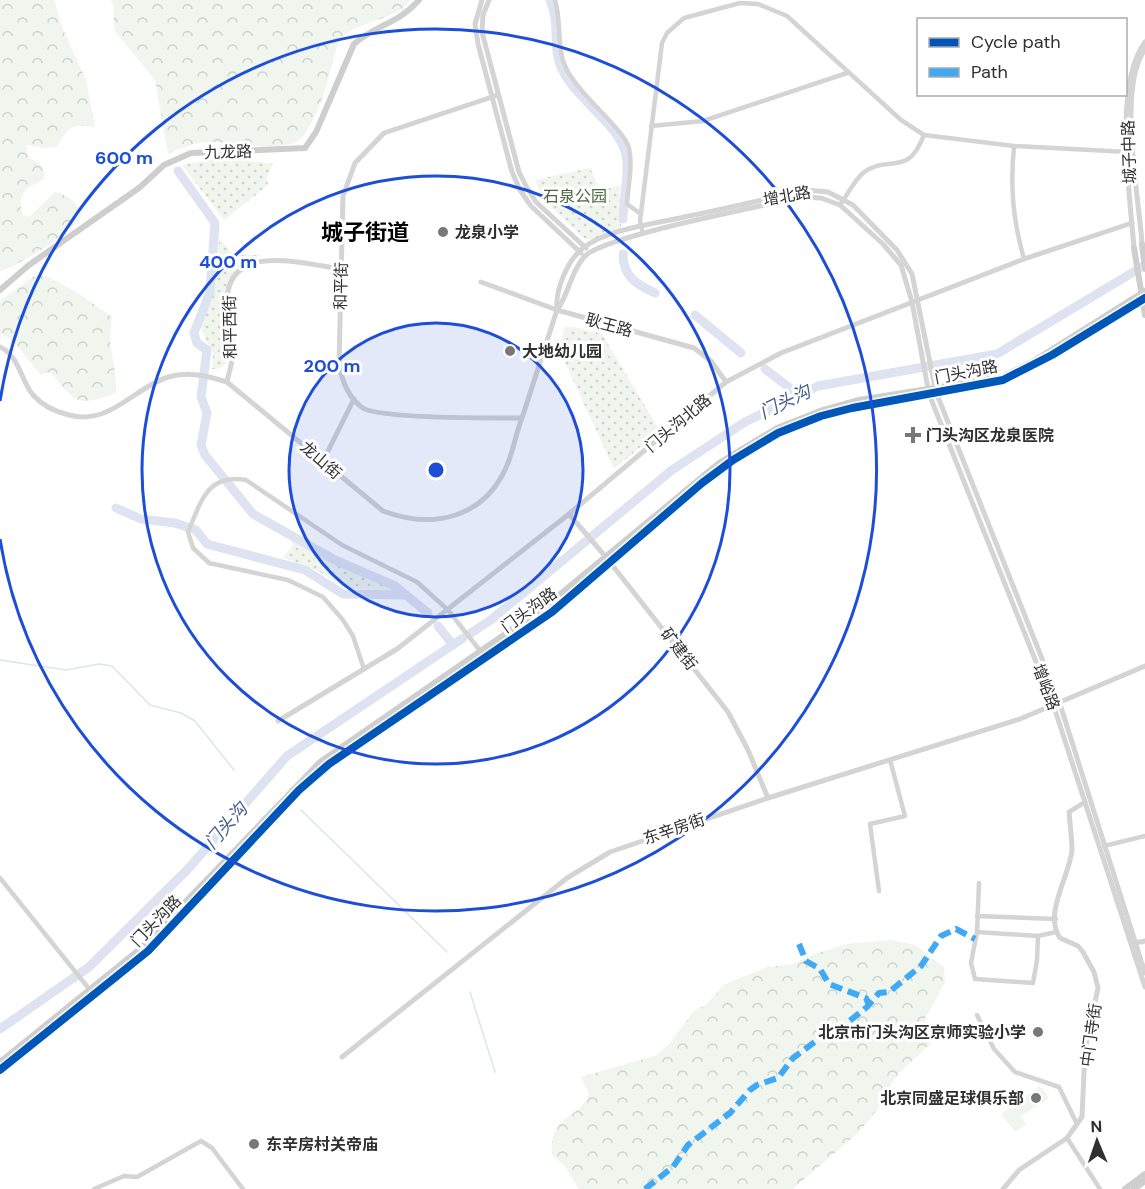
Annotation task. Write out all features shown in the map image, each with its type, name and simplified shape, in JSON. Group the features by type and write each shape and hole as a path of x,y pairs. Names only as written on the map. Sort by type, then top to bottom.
{"main road":[{"name":"九龙路","path":"0,290 29,265 139,188 164,165 191,153 305,148 316,132 354,44 366,34 405,16 419,0"},
{"path":"1142,244 1145,269"},
{"name":"城子中路","path":"1134,248 1145,315"},
{"name":"门头沟路","path":"0,1062 148,951 274,815 321,770 547,605 604,554 719,463 777,428 820,411 860,400 980,386 1018,374 1143,296"},
{"name":"门头沟路","path":"483,653 552,612 702,483 733,460 778,433 821,416 931,390"},
{"name":"门头沟路","path":"0,1070 91,992"},
{"path":"1125,1189 1145,1174"},
{"path":"1134,1189 1145,1181"}],"street":[{"path":"482,0 475,24 477,44 495,96"},
{"path":"489,0 483,15 482,32 512,172 531,206 584,252"},
{"path":"555,0 560,17 559,52 565,68 588,101 625,140 629,149 627,204 641,214"},
{"path":"643,234 640,227 641,214 662,43 675,24 695,13 740,3 773,9 787,16 901,120 924,135 1014,146 1131,152"},
{"name":"城子中路","path":"1142,244 1131,152 1128,94 1132,72 1145,42"},
{"name":"城子中路","path":"1134,248 1131,93 1141,55 1145,49"},
{"path":"651,126 703,121 847,73"},
{"name":"和平街","path":"354,399 341,376 339,364 343,196 349,172 360,155 378,137 397,127 495,96"},
{"path":"842,202 863,174 873,168 911,159 918,150 924,135"},
{"path":"1014,146 1011,197 1024,259"},
{"name":"增北路","path":"584,252 640,227 806,190 828,192 879,231 906,262 918,300 931,390"},
{"name":"增北路","path":"584,252 643,234 801,198 821,198 842,202 901,265 924,348"},
{"name":"门头沟北路","path":"278,721 397,649 569,514 726,382 781,352 1024,259 1132,223"},
{"name":"龙山街","path":"0,347 5,349 20,370 33,395 51,409 70,416 88,417 105,412 124,404 150,385 170,377 198,375 227,382 383,511 405,519 429,521 453,517 484,499 498,480 507,464 557,310 564,302 573,272 584,252"},
{"name":"和平西街","path":"227,382 233,349 227,300 230,285 241,270 253,262 275,260 341,269"},
{"name":"耿王路","path":"481,282 557,310 694,348 711,361 726,382"},
{"name":"增峪路","path":"931,390 1057,705 1145,973"},
{"path":"323,461 354,399 363,408 375,412 521,418"},
{"path":"364,669 353,636 344,620 322,597 288,580 208,562 193,548 188,532 213,485 221,479 231,477 246,480 342,545 417,582 448,610 483,653"},
{"name":"矿建街","path":"569,514 611,562 728,712 748,750 768,798"},
{"name":"东辛房街","path":"342,1057 591,861 646,838 1057,705 1145,666"},
{"name":"增峪路","path":"1057,705 1085,802 1145,987"},
{"path":"879,891 870,824 904,816 890,760"},
{"path":"977,932 1038,936 1056,932 1059,888 1069,867 1072,850 1069,812 1085,802"},
{"path":"1104,846 1145,836"},
{"path":"0,878 91,992"},
{"path":"978,883 977,932 971,963 975,979 1033,983 1038,936"},
{"path":"977,916 1056,919"},
{"name":"中门寺街","path":"1003,1189 1019,1170 1067,1138 1077,1124 1084,1104 1085,1050 1098,988 1094,972 1083,952 1078,946 1060,938 1056,932"},
{"path":"1135,944 1145,941"},
{"path":"977,1015 994,1049 1015,1072 1059,1087 1077,1124"},
{"path":"1067,1138 1100,1189"},
{"path":"94,1189 124,1176 137,1177 201,1141 212,1148 243,1189"}],"green space":[{"path":"0,0 54,0 62,27 86,80 95,127 76,126 68,130 57,147 44,148 26,145 28,157 40,164 45,175 43,180 31,186 24,193 21,203 23,216 29,217 55,192 72,200 81,217 44,248 0,271"},
{"path":"111,0 410,0 389,16 350,31 343,37 335,52 318,109 304,135 297,141 273,146 218,142 197,143 168,154 155,80 114,30 114,8"},
{"path":"215,159 273,163 267,177 268,185 224,220 182,165"},
{"name":"石泉公园","path":"590,168 600,190 620,185 621,229 591,240 584,238 543,199 535,180"},
{"path":"219,238 234,255 261,255 241,262 232,276 223,298 229,338 227,363 218,369 212,369 213,353 201,329 215,284"},
{"path":"45,275 78,293 112,317 110,338 116,393 85,401 72,396 50,372 41,375 12,340 0,333 0,301 34,276"},
{"path":"574,327 602,334 660,431 614,469 560,352 564,328"},
{"path":"292,539 339,566 396,591 345,588 318,571 283,558 293,545"},
{"path":"891,940 915,945 944,967 945,982 925,1019 931,1043 900,1072 891,1084 891,1093 858,1133 793,1189 579,1189 565,1166 552,1155 552,1141 555,1132 560,1124 579,1109 589,1094 581,1077 657,1055 669,1044 693,1012 707,1004 724,985 768,967 793,964 814,954 847,944"},
{"path":"1040,1086 1049,1098 1021,1116 1026,1124 1015,1132 1001,1114"}],"waterway":[{"path":"550,0 555,19 559,63 569,82 616,133 626,155 623,219"},
{"path":"178,171 215,223 210,292 194,333 197,343 207,350 201,397 207,413 201,445 205,455 253,514 335,560 395,586 428,613"},
{"path":"623,254 625,269 632,279 655,293"},
{"name":"门头沟","path":"471,633 492,619 672,470 745,422 818,386 997,354 1145,265"},
{"path":"695,315 741,353"},
{"path":"765,369 799,395"},
{"path":"116,508 141,519 175,523 196,530 207,544 305,570 343,594 405,595"},
{"path":"438,626 453,645"},
{"name":"门头沟","path":"0,1029 89,967 187,870 287,756 463,638"},
{"path":"0,660 66,670 99,664 112,666 150,705 181,713 195,721 234,770"},
{"path":"301,810 447,952"},
{"path":"470,992 495,1072"}],"marked path":[{"path":"645,1189 673,1167 688,1145 730,1113 750,1090 757,1085 778,1078 793,1058 831,1030 842,1027 867,1007 879,993 889,992 921,966 941,936 956,929 975,939"},
{"path":"799,944 806,961 820,969 829,984 866,998 869,1005"}],"cycle path":[{"path":"0,1070 148,951 299,790 329,764 552,612 702,483 733,460 778,433 821,416 852,408 1003,380 1052,355 1145,298"}],"place":[{"name":"龙泉小学","path":"443,232"},
{"name":"大地幼儿园","path":"510,351"},
{"name":"门头沟区龙泉医院","path":"913,435"},
{"name":"北京市门头沟区京师实验小学","path":"1038,1032"},
{"name":"北京同盛足球俱乐部","path":"1036,1098"},
{"name":"东辛房村关帝庙","path":"254,1144"}],"district":[{"name":"城子街道","path":"365,232"}]}
